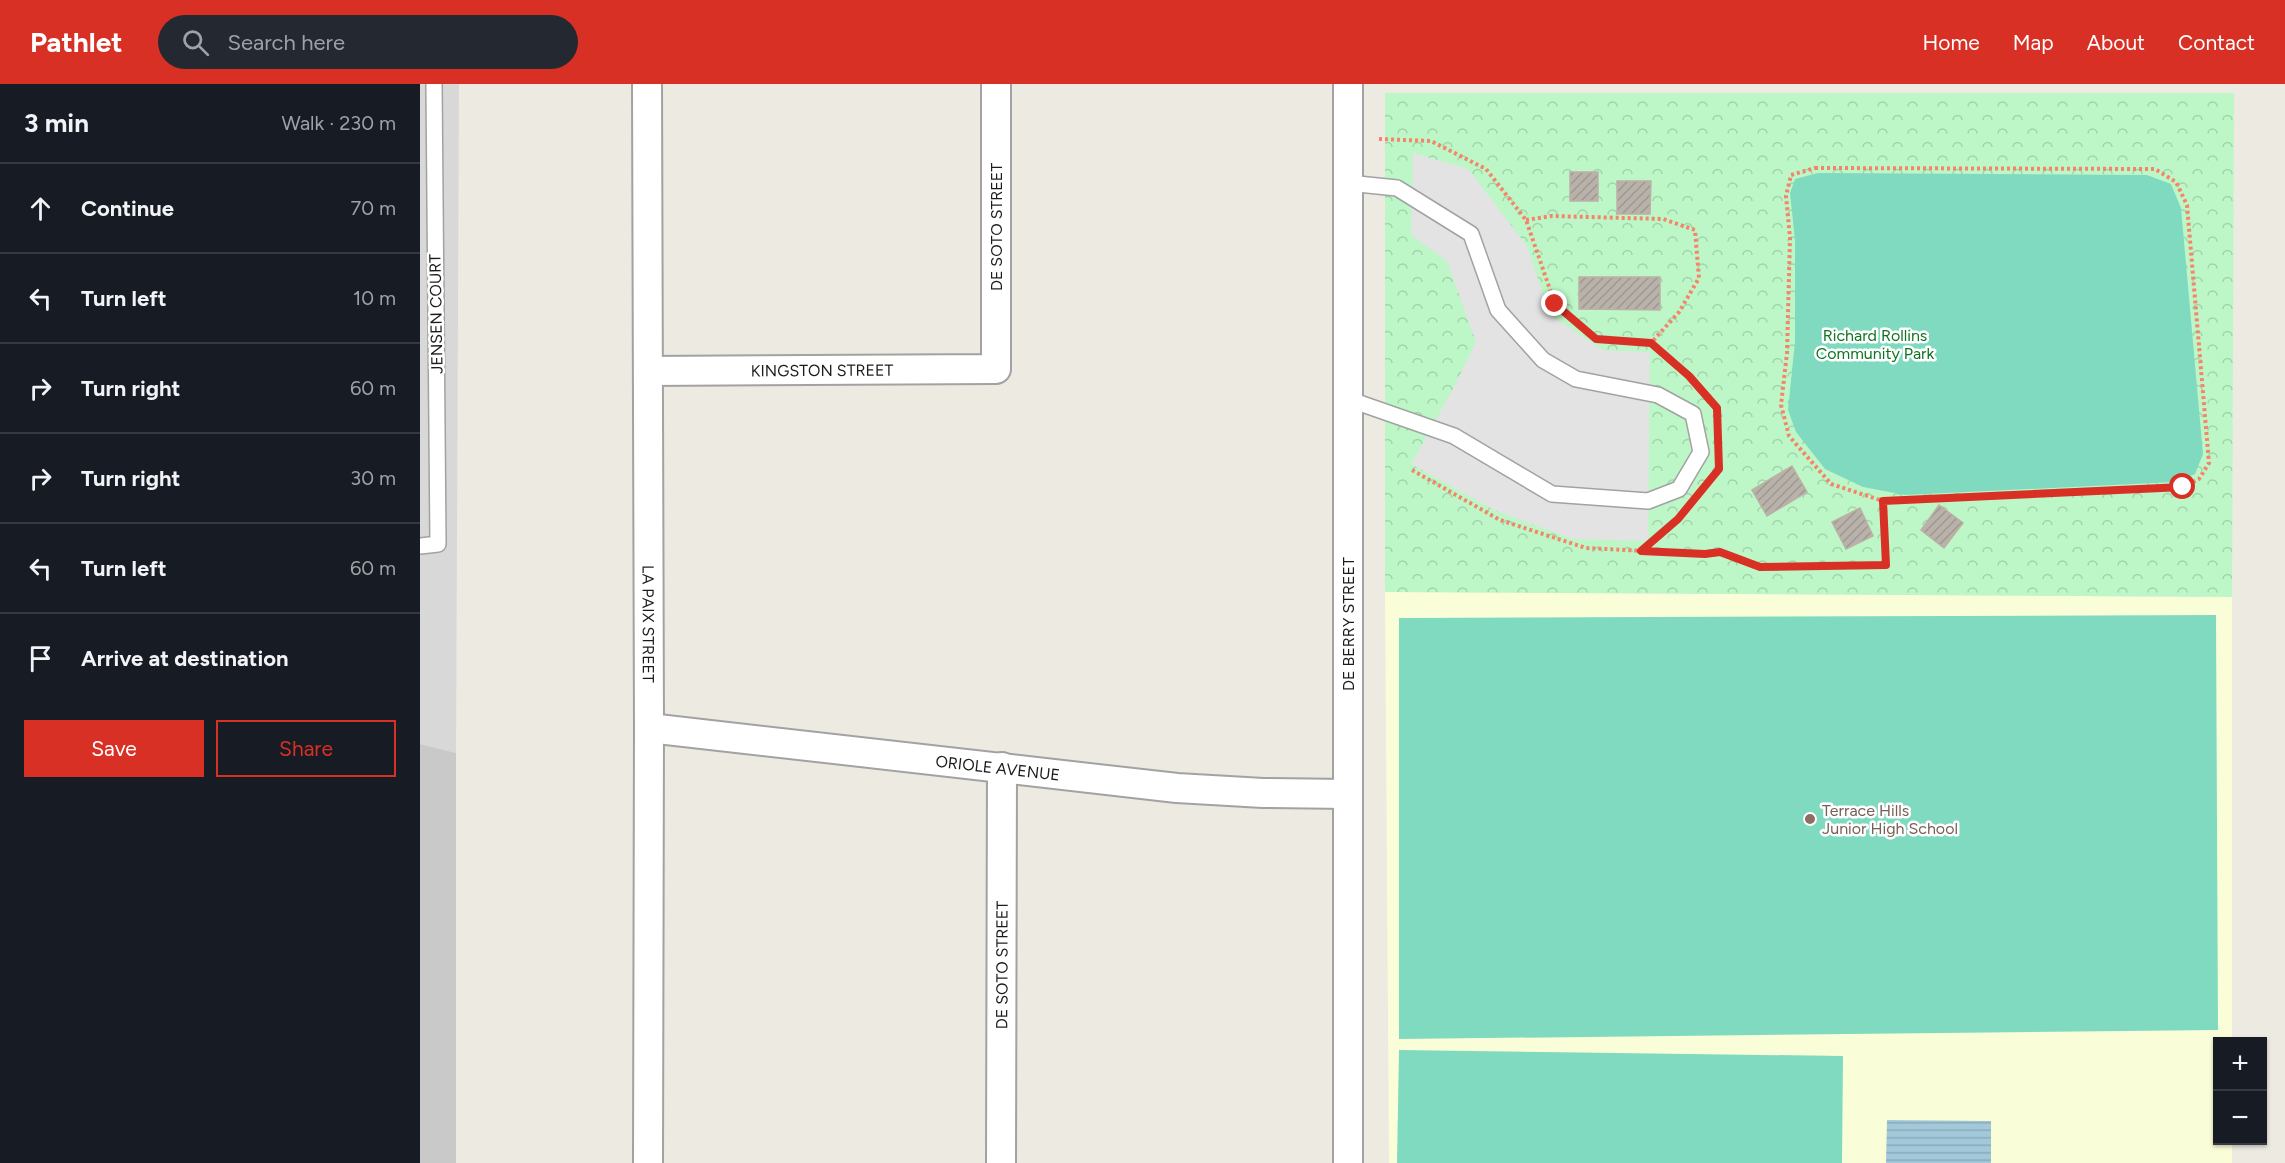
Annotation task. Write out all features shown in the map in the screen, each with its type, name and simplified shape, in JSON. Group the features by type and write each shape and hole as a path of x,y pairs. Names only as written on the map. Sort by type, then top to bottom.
{"street":[{"name":"LA PAIX STREET","path":"647,84 648,1163"},
{"name":"DE SOTO STREET","path":"996,84 996,369"},
{"name":"DE BERRY STREET","path":"1348,84 1348,1163"},
{"name":"KINGSTON STREET","path":"648,371 996,369"},
{"name":"ORIOLE AVENUE","path":"649,728 1178,788 1263,793 1348,794"},
{"name":"DE SOTO STREET","path":"1001,1163 1002,767"}],"lane":[{"name":"JENSEN COURT","path":"420,546 438,544 427,168 434,84"},
{"path":"1348,183 1397,188 1471,234 1498,310 1543,360 1576,379 1658,395 1692,414 1701,452 1679,489 1648,501 1552,494 1454,436 1348,399"}],"path":[{"path":"1379,139 1431,141 1486,169 1526,220 1555,304 1596,339 1651,343 1689,376 1710,400"},
{"path":"1815,168 2155,169 2176,182 2187,205 2209,463 2199,479 2183,487 1883,501 1831,484 1789,436 1781,405 1787,353 1790,238 1786,196 1791,174 1815,168"},
{"path":"1526,220 1552,216 1663,219 1695,230 1699,278 1679,312 1651,343"},
{"path":"1412,470 1500,520 1586,548 1705,554 1720,552 1760,567 1886,565 1883,501"},
{"path":"1641,551 1678,519 1692,502"}],"shaded area":[{"path":"420,84 459,84 456,753 420,744"},
{"path":"1413,153 1468,169 1527,246 1550,315 1603,350 1650,352 1648,541 1573,539 1496,511 1411,464 1453,389 1476,342 1447,261 1411,235"},
{"name":"Terrace Hills Junior High School","path":"1385,592 2232,597 2232,1037 2213,1037 2213,1145 2232,1145 2232,1163 1389,1163"},
{"path":"420,744 456,753 456,1163 420,1163"}],"green space":[{"name":"Richard Rollins Community Park","path":"1385,93 2234,93 2232,597 1385,592"},
{"path":"1818,173 2147,175 2171,184 2181,208 2203,454 2195,474 2175,482 1905,495 1863,487 1825,469 1796,432 1788,410 1795,341 1795,240 1790,193 1795,179"},
{"name":"Terrace Hills Junior High School","path":"2216,615 2218,1030 1399,1039 1399,618"},
{"path":"1399,1050 1843,1056 1842,1163 1397,1163"}],"water":[{"path":"1887,1120 1991,1121 1991,1163 1886,1163"}],"building":[{"path":"1570,172 1598,172 1598,201 1570,201"},
{"path":"1617,181 1651,181 1650,214 1617,214"},
{"path":"1579,277 1660,277 1660,310 1579,309"},
{"path":"1792,466 1807,492 1767,516 1752,490"},
{"path":"1939,505 1963,523 1944,548 1921,530"},
{"path":"1860,508 1873,536 1846,549 1832,522"}],"place":[{"name":"Terrace Hills Junior High School","path":"1810,819"}],"route":[{"path":"1555,304 1596,339 1651,343 1689,376 1717,408 1719,469 1678,519 1641,551 1705,554 1720,552 1760,567 1886,565 1883,501 2183,487"}]}
